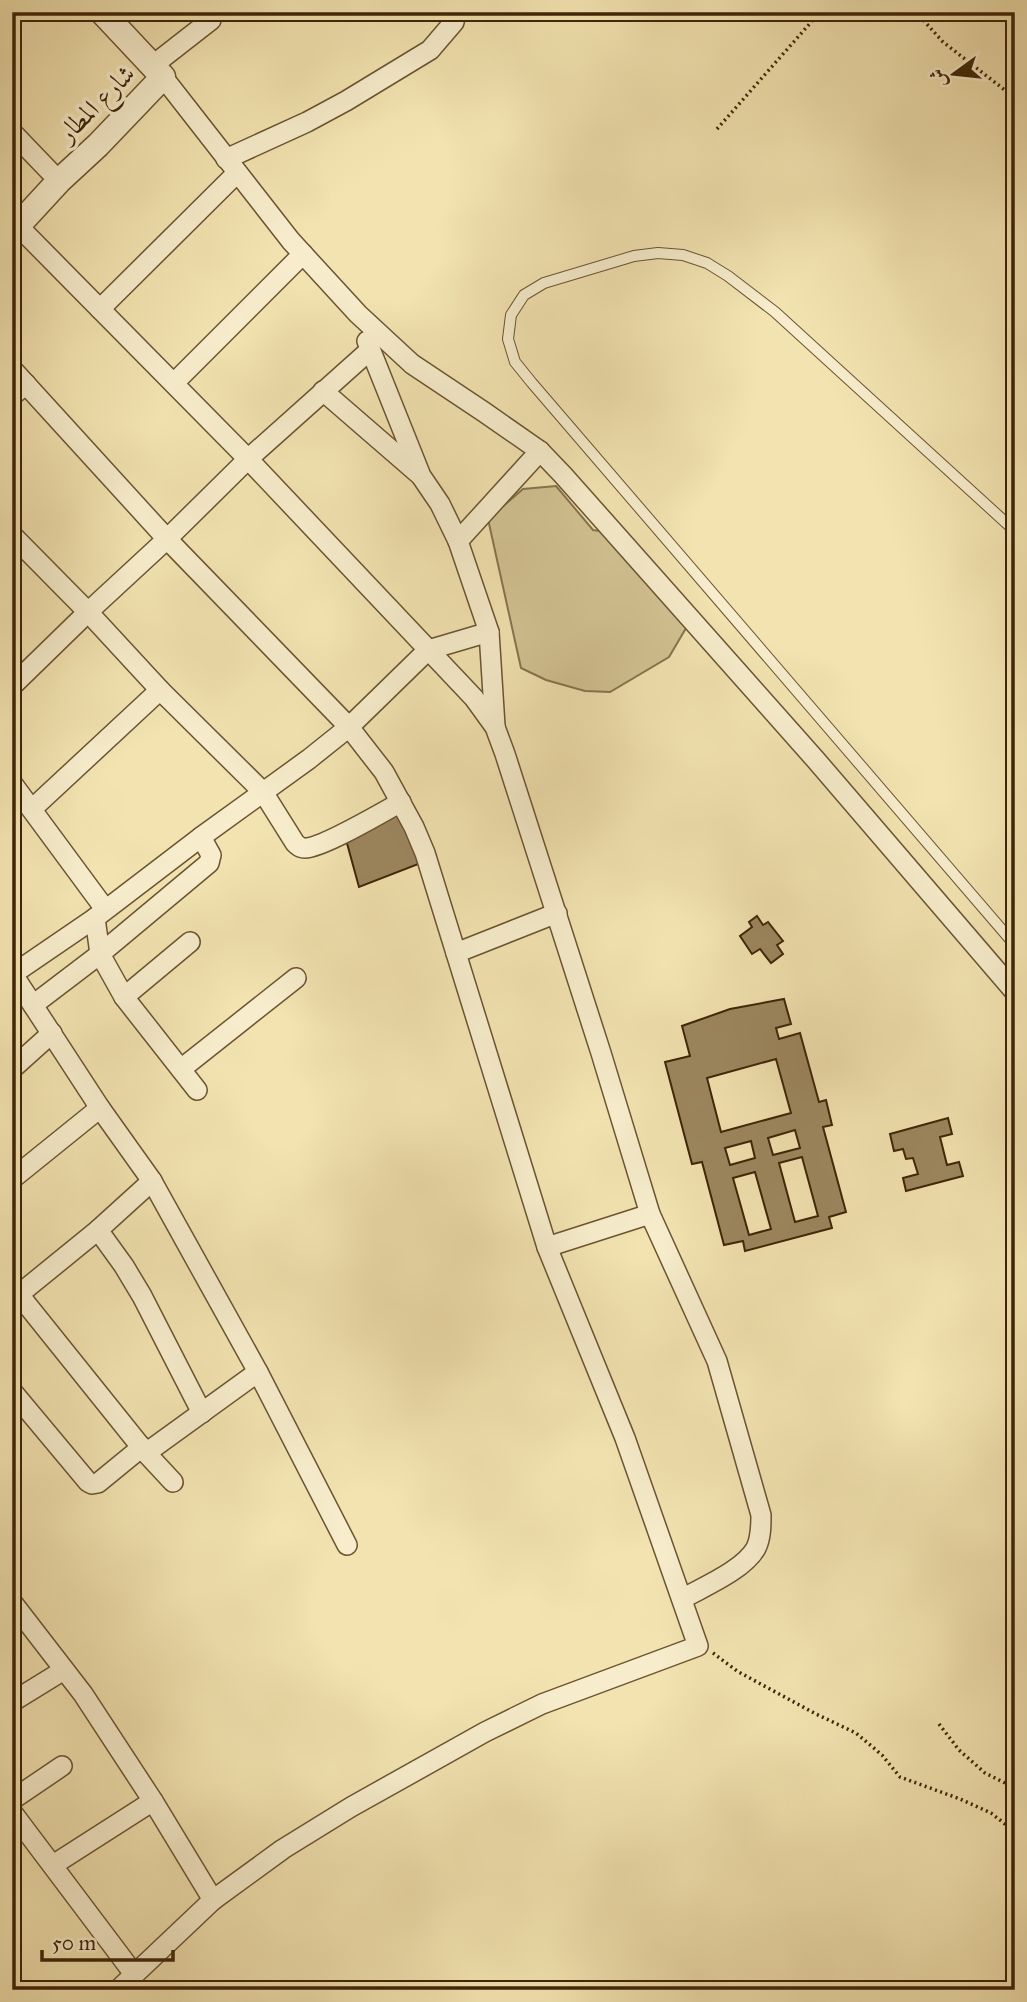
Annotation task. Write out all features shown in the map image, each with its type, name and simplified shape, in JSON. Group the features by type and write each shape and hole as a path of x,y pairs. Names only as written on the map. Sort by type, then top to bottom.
{"street":[{"path":"102,12 158,71 303,254 358,314 412,364 540,451 563,475 815,758 1015,992"},
{"path":"100,309 231,166 430,50 454,22 456,12"},
{"path":"158,71 211,20"},
{"name":"شارع المطار","path":"15,229 59,181 98,145 158,71"},
{"path":"12,132 59,181"},
{"path":"15,229 100,309 248,459 474,698 495,727"},
{"path":"174,383 303,254"},
{"path":"358,314 421,476 440,504 458,541 489,632 495,727 557,913 650,1214 717,1361 761,1515 761,1533 756,1549 741,1565 682,1599"},
{"path":"12,686 248,459 370,350"},
{"path":"12,369 19,390 349,727 384,772 401,802 425,853 547,1247 625,1438 698,1646 542,1704 485,1732 351,1807 283,1849 213,1900 118,1990"},
{"path":"323,391 421,476"},
{"path":"458,541 540,451"},
{"path":"12,535 262,792 295,844 308,848 401,802"},
{"path":"347,1545 258,1372 152,1181 100,1108 13,974 309,760 349,727 428,650 489,632"},
{"path":"33,809 160,690"},
{"path":"12,783 33,809 100,913 100,954 124,997 197,1090"},
{"path":"33,1005 100,954 209,863 211,855 201,837"},
{"path":"456,953 557,913"},
{"path":"124,997 190,942"},
{"path":"181,1069 296,978"},
{"path":"12,1069 52,1033"},
{"path":"12,1179 100,1108"},
{"path":"152,1181 98,1230 14,1294 173,1482"},
{"path":"547,1247 650,1214"},
{"path":"98,1230 142,1296 202,1413"},
{"path":"12,1391 92,1484 98,1483 202,1413 258,1372"},
{"path":"12,1602 83,1694 213,1900"},
{"path":"12,1702 64,1670"},
{"path":"12,1800 62,1766"},
{"path":"53,1865 153,1801"},
{"path":"12,1812 134,1974"}],"lane":[{"path":"1015,531 775,312 707,263 683,255 658,253 622,259 544,283 524,295 511,315 508,339 515,362 1015,945"}],"path":[{"path":"717,129 820,12"},
{"path":"916,12 943,41 1015,98"},
{"path":"698,1646 717,1655 737,1671 856,1733 882,1755 900,1777 991,1813 1015,1832"},
{"path":"940,1724 959,1750 985,1773 1015,1788"}],"shaded area":[{"path":"556,486 593,530 608,532 689,623 669,657 610,692 585,691 546,680 521,668 488,519 523,489"}],"building":[{"path":"401,807 421,863 359,887 345,836"},
{"path":"757,916 763,925 768,922 783,941 777,945 783,954 771,963 760,949 752,954 740,936 752,927 749,922"},
{"path":"784,999 791,1024 776,1028 779,1039 800,1033 819,1102 826,1100 832,1125 823,1127 846,1212 829,1217 832,1228 745,1251 743,1241 724,1245 702,1162 692,1164 665,1062 690,1056 682,1026 730,1009","holes":["776,1059 791,1113 721,1132 707,1078","795,1130 800,1148 773,1155 768,1138","751,1141 755,1158 730,1165 725,1148","802,1157 818,1216 795,1222 779,1163","755,1172 771,1229 749,1235 733,1178"]},
{"path":"948,1118 952,1134 940,1137 947,1165 959,1162 963,1176 906,1191 903,1178 918,1174 913,1158 906,1159 903,1149 894,1151 890,1134"}]}
